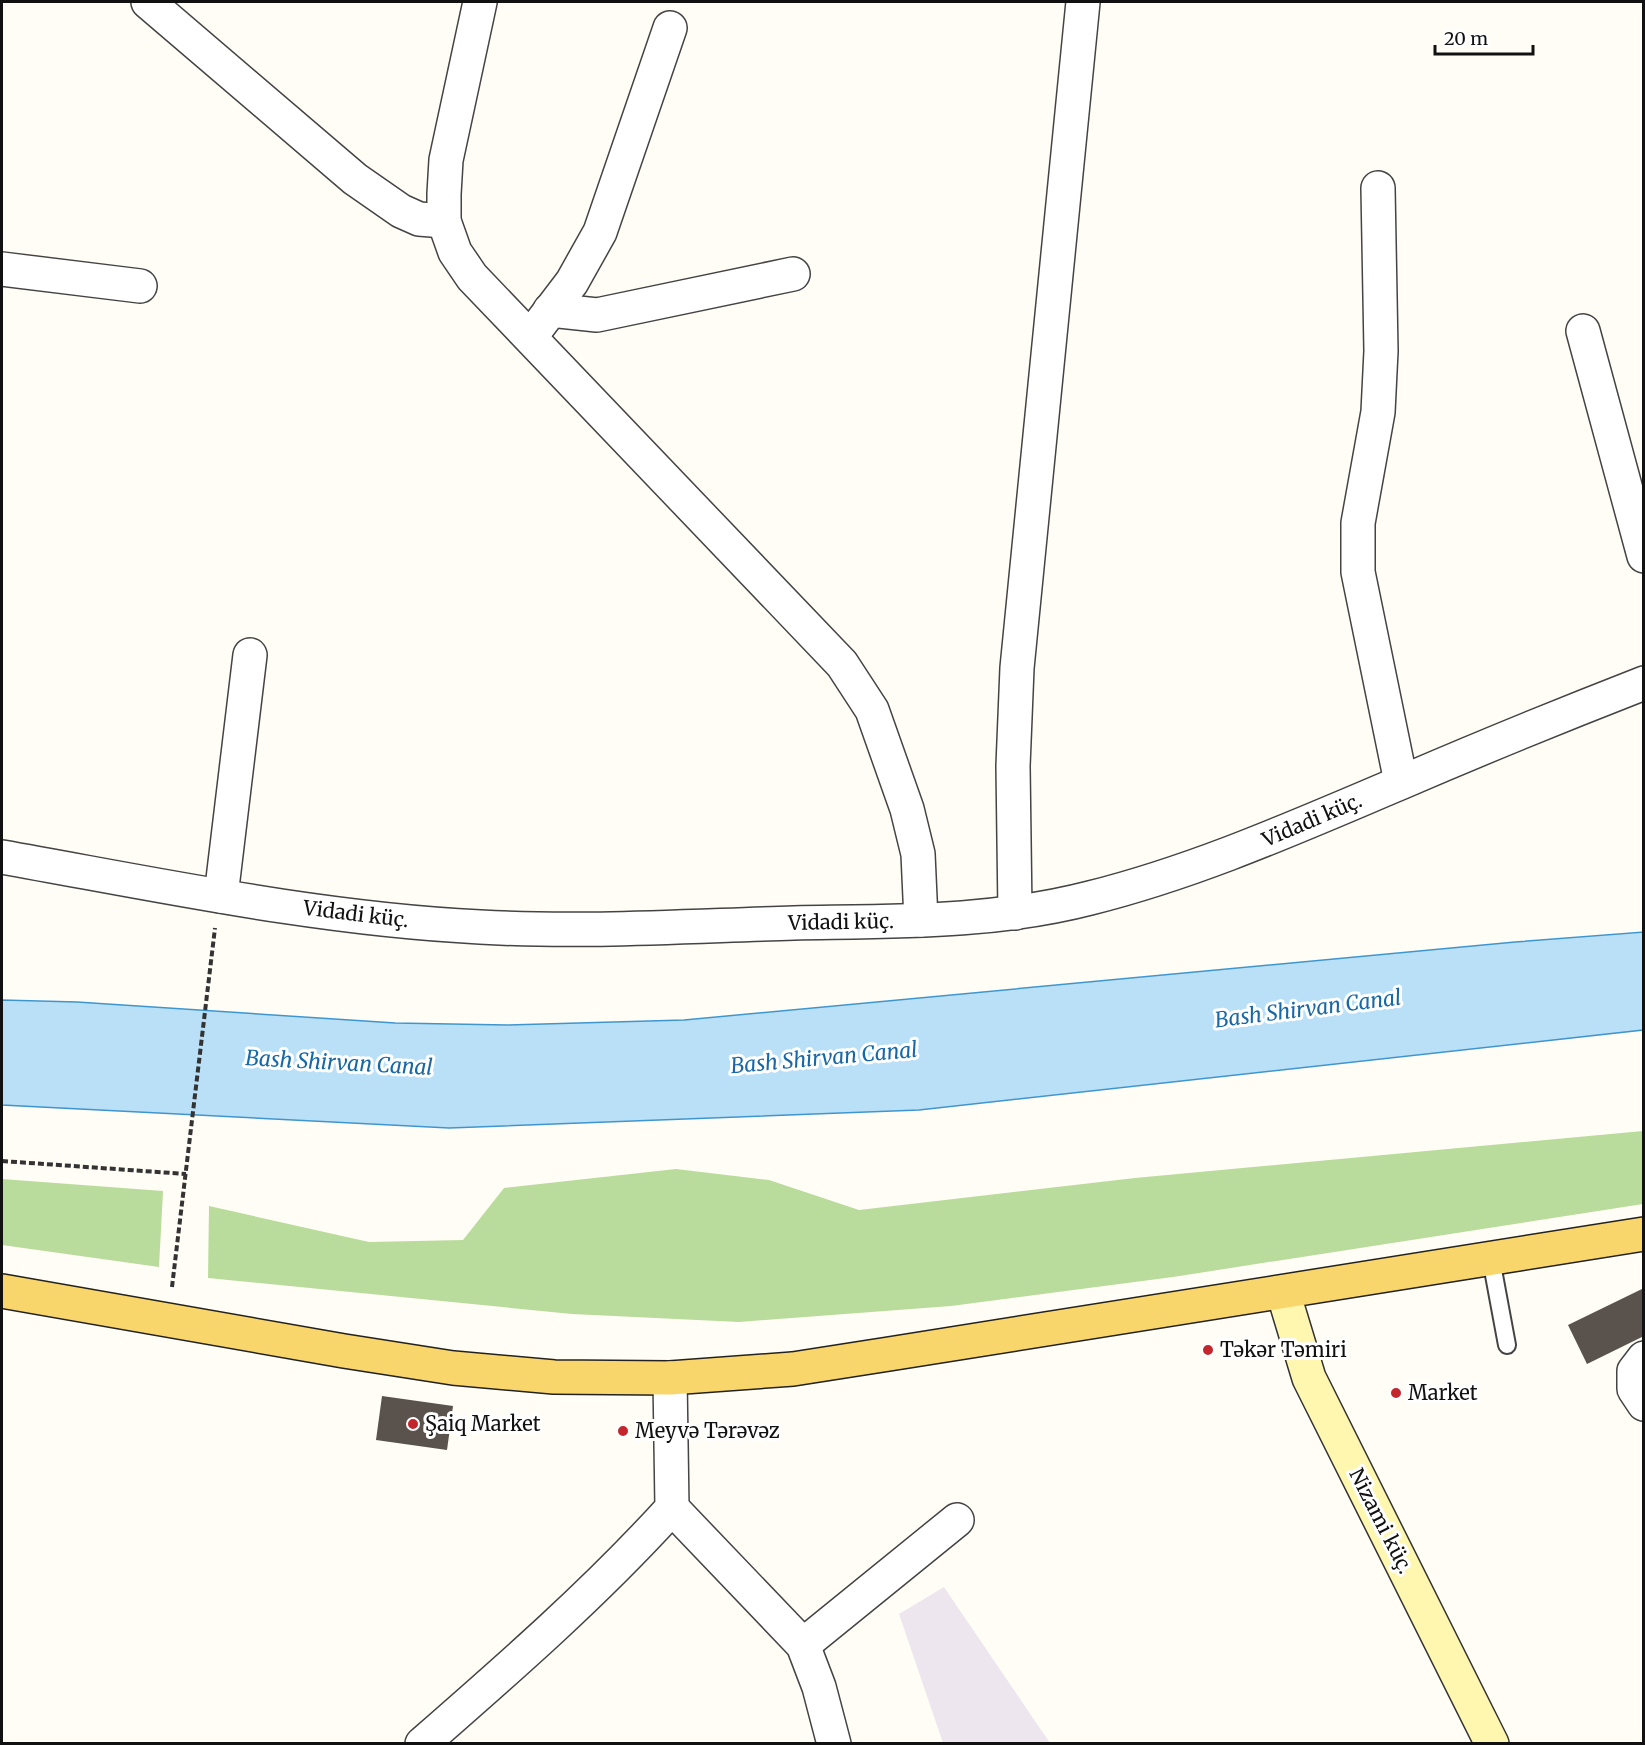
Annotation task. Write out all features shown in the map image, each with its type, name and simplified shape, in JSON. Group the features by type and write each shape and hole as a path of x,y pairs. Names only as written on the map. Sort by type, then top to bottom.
{"main road":[{"path":"2,1290 344,1351 453,1368 554,1377 670,1378 793,1369 1644,1234"},
{"name":"Nizami küç.","path":"1283,1293 1309,1378 1492,1743"}],"street":[{"path":"148,2 355,179 400,211 419,219 444,220"},
{"path":"480,2 446,160 444,220 455,252 472,277 531,336 842,664 872,710 907,809 918,854 921,920"},
{"path":"1015,913 1013,766 1017,668 1083,2"},
{"path":"531,336 572,282 600,232 670,28"},
{"path":"1378,189 1381,361 1378,412 1358,523 1358,572 1401,782"},
{"path":"2,269 140,286"},
{"path":"550,310 597,315 793,274"},
{"path":"1583,331 1644,556"},
{"path":"221,896 250,655"},
{"name":"Vidadi küç.","path":"2,858 221,896 330,912 480,927 583,928 921,920 1015,913 1086,899 1173,874 1258,844 1401,782 1644,683"},
{"path":"1644,1358 1634,1371 1634,1389 1644,1404"},
{"path":"422,1743 627,1559 672,1508 670,1378"},
{"path":"672,1508 803,1645 819,1687 834,1743"},
{"path":"803,1645 957,1520"}],"lane":[{"path":"1491,1259 1507,1345"}],"path":[{"path":"168,1320 192,1135 209,974 221,896"},
{"path":"2,1161 186,1174"}],"shaded area":[{"path":"944,1587 1050,1743 943,1743 899,1614"}],"green space":[{"path":"1643,1131 1643,1204 1173,1277 951,1306 739,1322 572,1314 208,1278 209,1206 369,1242 463,1240 504,1188 676,1169 769,1180 859,1210 1135,1178"},
{"path":"2,1179 163,1191 159,1267 2,1245"}],"water":[{"name":"Bash Shirvan Canal","path":"1644,932 1643,1030 919,1110 449,1128 2,1105 2,1000 77,1002 395,1023 507,1025 684,1020 1515,942"}],"building":[{"path":"1644,1288 1644,1336 1587,1364 1568,1325"},
{"path":"382,1396 453,1406 447,1450 376,1440"}],"place":[{"name":"Təkər Təmiri","path":"1208,1350"},
{"name":"Market","path":"1396,1393"},
{"name":"Şaiq Market","path":"413,1424"},
{"name":"Meyvə Tərəvəz","path":"623,1431"}]}
